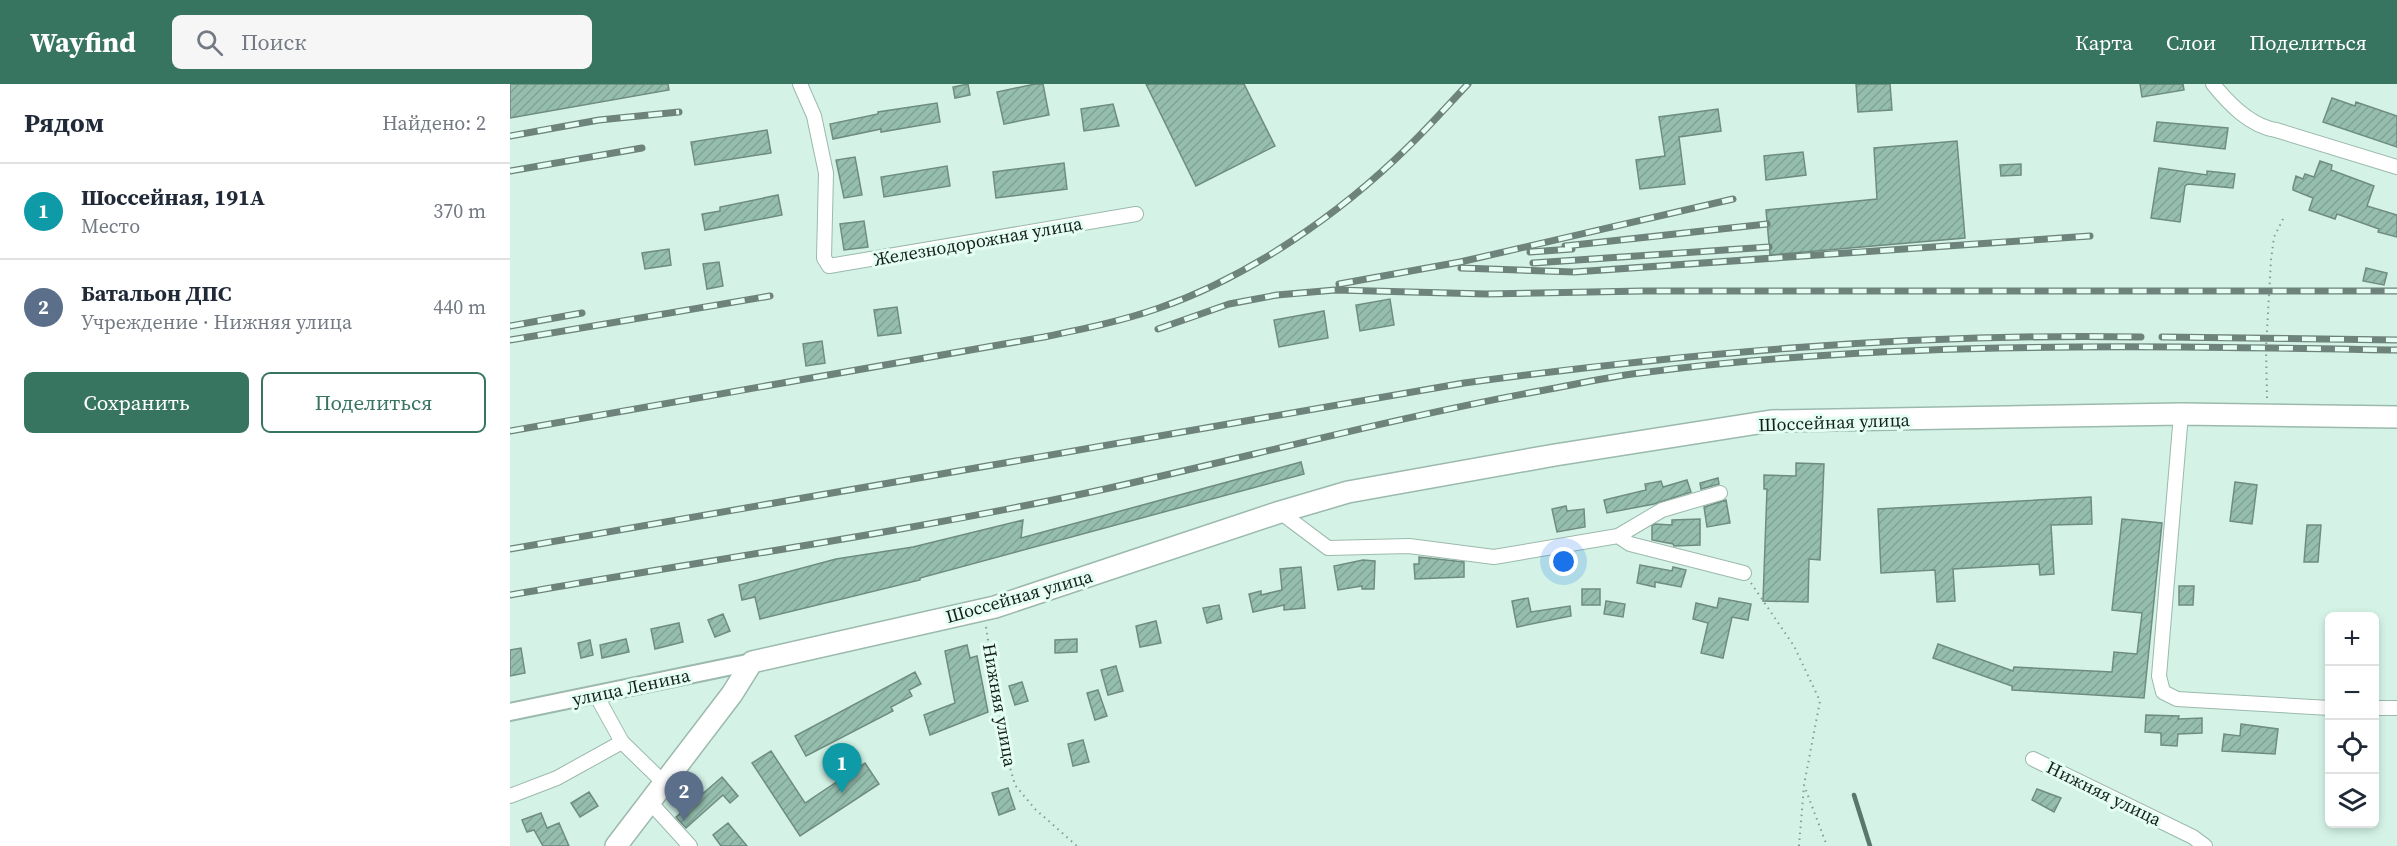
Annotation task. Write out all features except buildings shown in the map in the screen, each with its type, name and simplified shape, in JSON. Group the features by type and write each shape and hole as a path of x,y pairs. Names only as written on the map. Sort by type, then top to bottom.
{"main road":[{"name":"Шоссейная улица","path":"752,662 983,610 1280,512 1348,492 1555,455 1771,421 2181,414 2397,417"},
{"path":"616,846 732,694 752,662"}],"street":[{"name":"Железнодорожная улица","path":"800,84 814,116 826,173 824,258 829,266 1136,214"},
{"path":"2213,84 2228,103 2262,128 2276,130 2397,167"},
{"path":"2181,414 2159,676 2163,692 2176,699 2325,708"},
{"path":"1280,512 1328,548 1409,546 1494,557 1618,536 1662,510 1720,493"},
{"path":"1618,536 1630,544 1744,573"},
{"name":"улица Ленина","path":"510,712 752,662"},
{"path":"596,695 622,742 663,782"},
{"path":"2379,708 2397,708"},
{"path":"510,796 557,778 622,742"},
{"name":"Нижняя улица","path":"2033,759 2193,837 2205,846"},
{"path":"649,801 690,846"}],"path":[{"path":"2268,415 2266,348 2271,260 2274,237 2285,215"},
{"path":"1744,573 1794,646 1820,701 1804,785 1799,846"},
{"name":"Нижняя улица","path":"983,610 1005,750 1015,785 1035,809 1077,846"},
{"path":"1804,785 1827,846"}],"waterway":[{"path":"1854,795 1870,846"}],"railway":[{"path":"510,431 1044,337 1117,321 1159,308 1226,279 1292,241 1323,219 1381,172 1468,84"},
{"path":"510,136 599,120 679,112"},
{"path":"510,171 642,148"},
{"path":"1339,284 1460,262 1733,199"},
{"path":"1565,246 1767,224"},
{"path":"1461,268 1574,272 2090,236"},
{"path":"1533,263 1769,247"},
{"path":"1530,252 1572,249"},
{"path":"1158,329 1229,304 1277,295 1335,290 1486,294 1643,291 2397,291"},
{"path":"510,340 770,296"},
{"path":"510,326 582,313"},
{"path":"510,549 1464,383 1548,372 1802,347 1971,338 2141,337"},
{"path":"2162,337 2397,340"},
{"path":"510,595 957,519 1105,489 1434,412 1640,373 1734,362 1923,350 2112,347 2397,350"}],"place":[{"name":"Шоссейная, 191А","path":"842,793"},
{"name":"Батальон ДПС","path":"684,821"}]}
